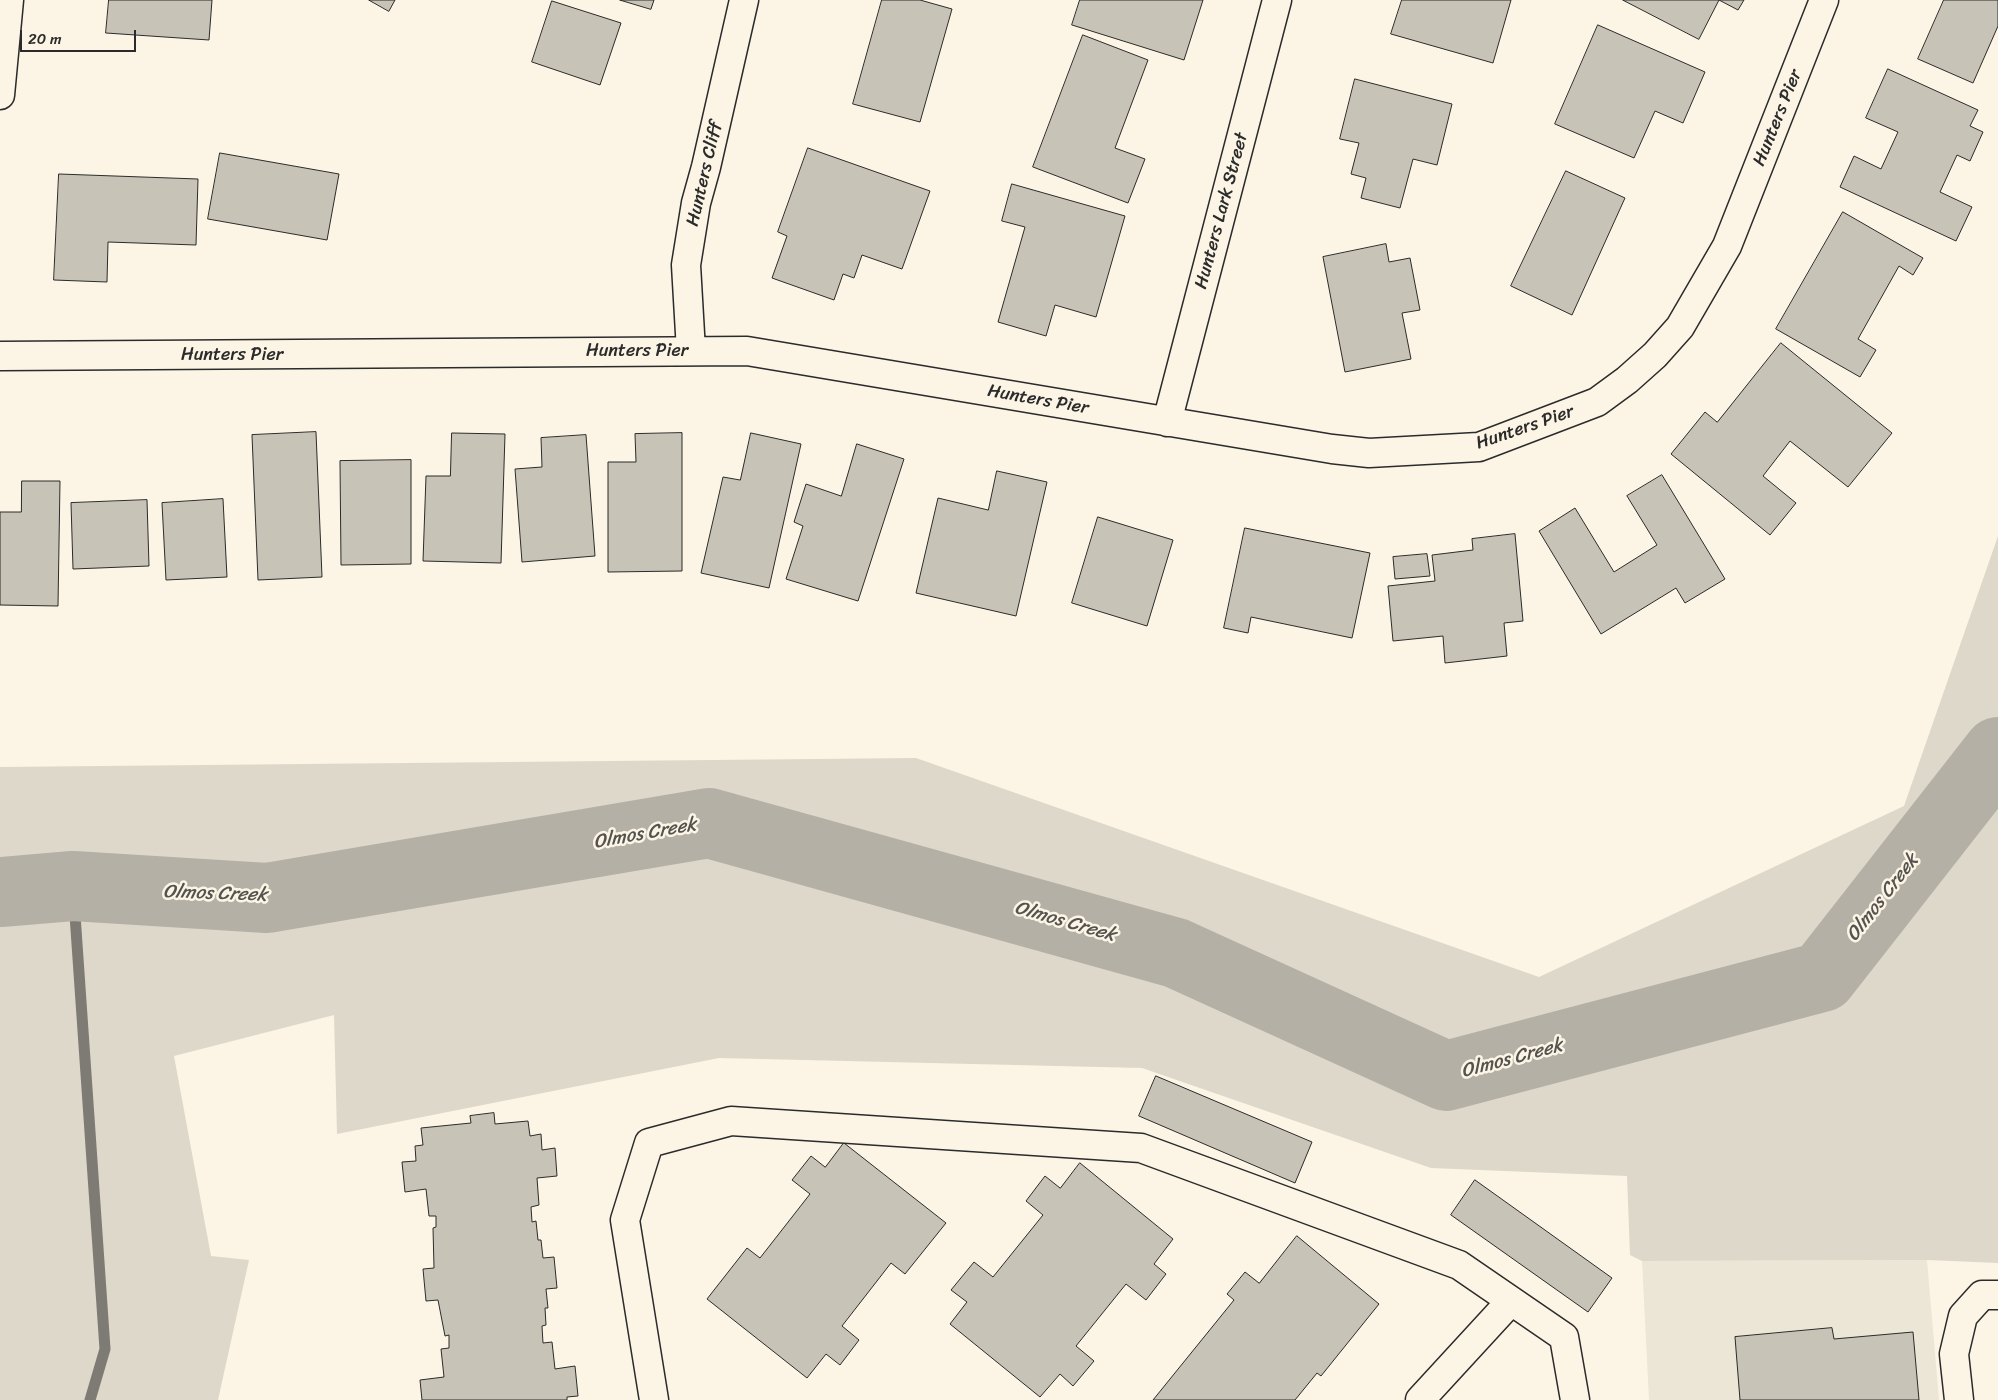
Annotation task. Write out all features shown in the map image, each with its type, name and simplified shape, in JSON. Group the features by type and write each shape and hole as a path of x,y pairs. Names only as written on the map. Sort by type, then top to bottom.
{"street":[{"path":"0,95 9,0"},
{"name":"Hunters Cliff","path":"692,351 686,265 696,203 744,0"},
{"name":"Hunters Lark Street","path":"1167,422 1277,0"},
{"name":"Hunters Pier","path":"0,356 747,351 1332,449 1369,453 1479,448 1597,402 1627,380 1655,355 1680,327 1727,246 1824,0"},
{"path":"654,1400 625,1220 649,1143 731,1122 1141,1148 1459,1265 1564,1337 1575,1400"},
{"path":"1959,1400 1954,1354 1963,1316 1982,1295 1998,1296"},
{"path":"1420,1400 1510,1301"}],"shaded area":[{"path":"1998,536 1998,1263 1927,1260 1642,1261 1630,1255 1627,1176 1431,1168 1142,1068 719,1058 337,1134 334,1015 174,1056 211,1256 249,1260 218,1400 0,1400 0,767 916,758 1539,977 1904,806"},
{"path":"1927,1260 1939,1400 1649,1400 1642,1261"}],"building":[{"path":"109,0 212,0 209,40 106,33"},
{"path":"369,0 395,0 389,11"},
{"path":"620,0 654,0 651,9"},
{"path":"882,0 920,0 952,9 920,122 853,104"},
{"path":"1080,0 1203,0 1184,60 1072,25"},
{"path":"1402,0 1511,0 1493,63 1391,34"},
{"path":"1623,0 1719,0 1699,39"},
{"path":"1719,0 1744,0 1738,10"},
{"path":"1944,0 1998,0 1998,26 1973,83 1918,59"},
{"path":"552,1 621,23 600,85 532,62"},
{"path":"1598,25 1705,72 1683,123 1655,111 1634,158 1555,124"},
{"path":"1083,35 1148,60 1115,148 1145,159 1128,203 1033,167"},
{"path":"1888,69 1978,110 1970,126 1983,132 1970,161 1957,155 1940,192 1972,207 1956,241 1840,187 1854,156 1881,169 1898,132 1866,118"},
{"path":"1355,79 1452,104 1437,165 1413,159 1400,208 1361,198 1366,178 1351,174 1359,143 1340,139"},
{"path":"808,148 930,191 902,269 862,255 854,278 843,274 834,300 772,278 787,236 778,232"},
{"path":"220,153 339,174 327,240 208,219"},
{"path":"1566,171 1625,198 1572,315 1511,286"},
{"path":"59,174 198,179 196,245 108,242 107,282 54,280"},
{"path":"1012,184 1125,216 1096,317 1055,305 1046,336 998,322 1025,227 1002,221"},
{"path":"1843,212 1923,258 1913,275 1899,266 1858,339 1876,350 1860,377 1776,329"},
{"path":"1386,244 1389,262 1410,258 1420,310 1402,313 1411,359 1345,372 1323,257"},
{"path":"1781,343 1892,433 1848,487 1790,441 1763,476 1796,503 1770,535 1671,454 1705,412 1717,422"},
{"path":"316,432 322,577 258,580 252,435"},
{"path":"452,433 505,434 501,563 423,561 426,476 450,476"},
{"path":"682,433 682,571 608,572 608,462 636,462 635,434"},
{"path":"751,433 801,444 769,588 701,573 723,477 740,480"},
{"path":"586,435 595,556 522,562 515,469 542,467 541,438"},
{"path":"857,444 904,459 858,601 786,579 803,526 794,522 806,484 841,496"},
{"path":"411,460 411,564 341,565 340,461"},
{"path":"997,471 1047,482 1016,616 916,593 938,498 988,510"},
{"path":"1662,475 1725,579 1685,603 1676,588 1601,634 1539,531 1575,508 1614,572 1657,545 1627,496"},
{"path":"22,481 60,481 58,606 0,605 0,512 21,512"},
{"path":"223,499 227,577 166,580 162,503"},
{"path":"147,500 149,566 73,569 71,503"},
{"path":"1098,517 1173,540 1147,626 1072,603"},
{"path":"1245,528 1370,553 1352,638 1251,617 1248,633 1224,628"},
{"path":"1515,534 1523,621 1504,623 1507,656 1445,663 1443,636 1393,641 1388,586 1435,581 1432,555 1473,550 1472,539"},
{"path":"1427,554 1430,576 1395,579 1393,557"},
{"path":"1156,1076 1312,1142 1295,1183 1139,1116"},
{"path":"494,1113 495,1124 528,1121 530,1136 541,1134 542,1150 555,1148 557,1176 537,1178 539,1205 531,1207 532,1222 536,1221 538,1240 541,1240 543,1258 554,1257 557,1288 546,1289 548,1308 545,1308 546,1325 542,1326 543,1343 552,1342 555,1369 575,1366 578,1396 567,1397 567,1400 422,1400 420,1380 444,1377 441,1349 449,1348 449,1335 445,1336 438,1300 426,1301 423,1269 434,1268 433,1228 436,1227 436,1216 429,1216 426,1189 405,1192 402,1162 416,1161 415,1146 423,1145 421,1128 471,1123 470,1116"},
{"path":"844,1143 946,1223 905,1274 891,1263 842,1326 859,1340 840,1365 826,1354 807,1378 707,1299 747,1248 760,1258 810,1194 792,1180 811,1156 825,1167"},
{"path":"1080,1163 1173,1239 1154,1264 1166,1274 1146,1300 1126,1284 1076,1346 1094,1361 1073,1386 1060,1374 1040,1397 950,1324 967,1302 951,1290 974,1262 993,1277 1043,1215 1026,1201 1045,1176 1060,1188"},
{"path":"1475,1180 1612,1278 1588,1312 1451,1215"},
{"path":"1297,1236 1379,1304 1321,1376 1317,1373 1295,1400 1153,1400 1234,1300 1227,1294 1245,1272 1259,1283"},
{"path":"1832,1328 1834,1339 1913,1332 1919,1400 1740,1400 1735,1337"}],"waterway":[{"name":"Olmos Creek","path":"0,892 73,886 267,898 709,823 1176,953 1446,1076 1822,977 1998,752"},
{"path":"73,886 105,1349 90,1400"}]}
